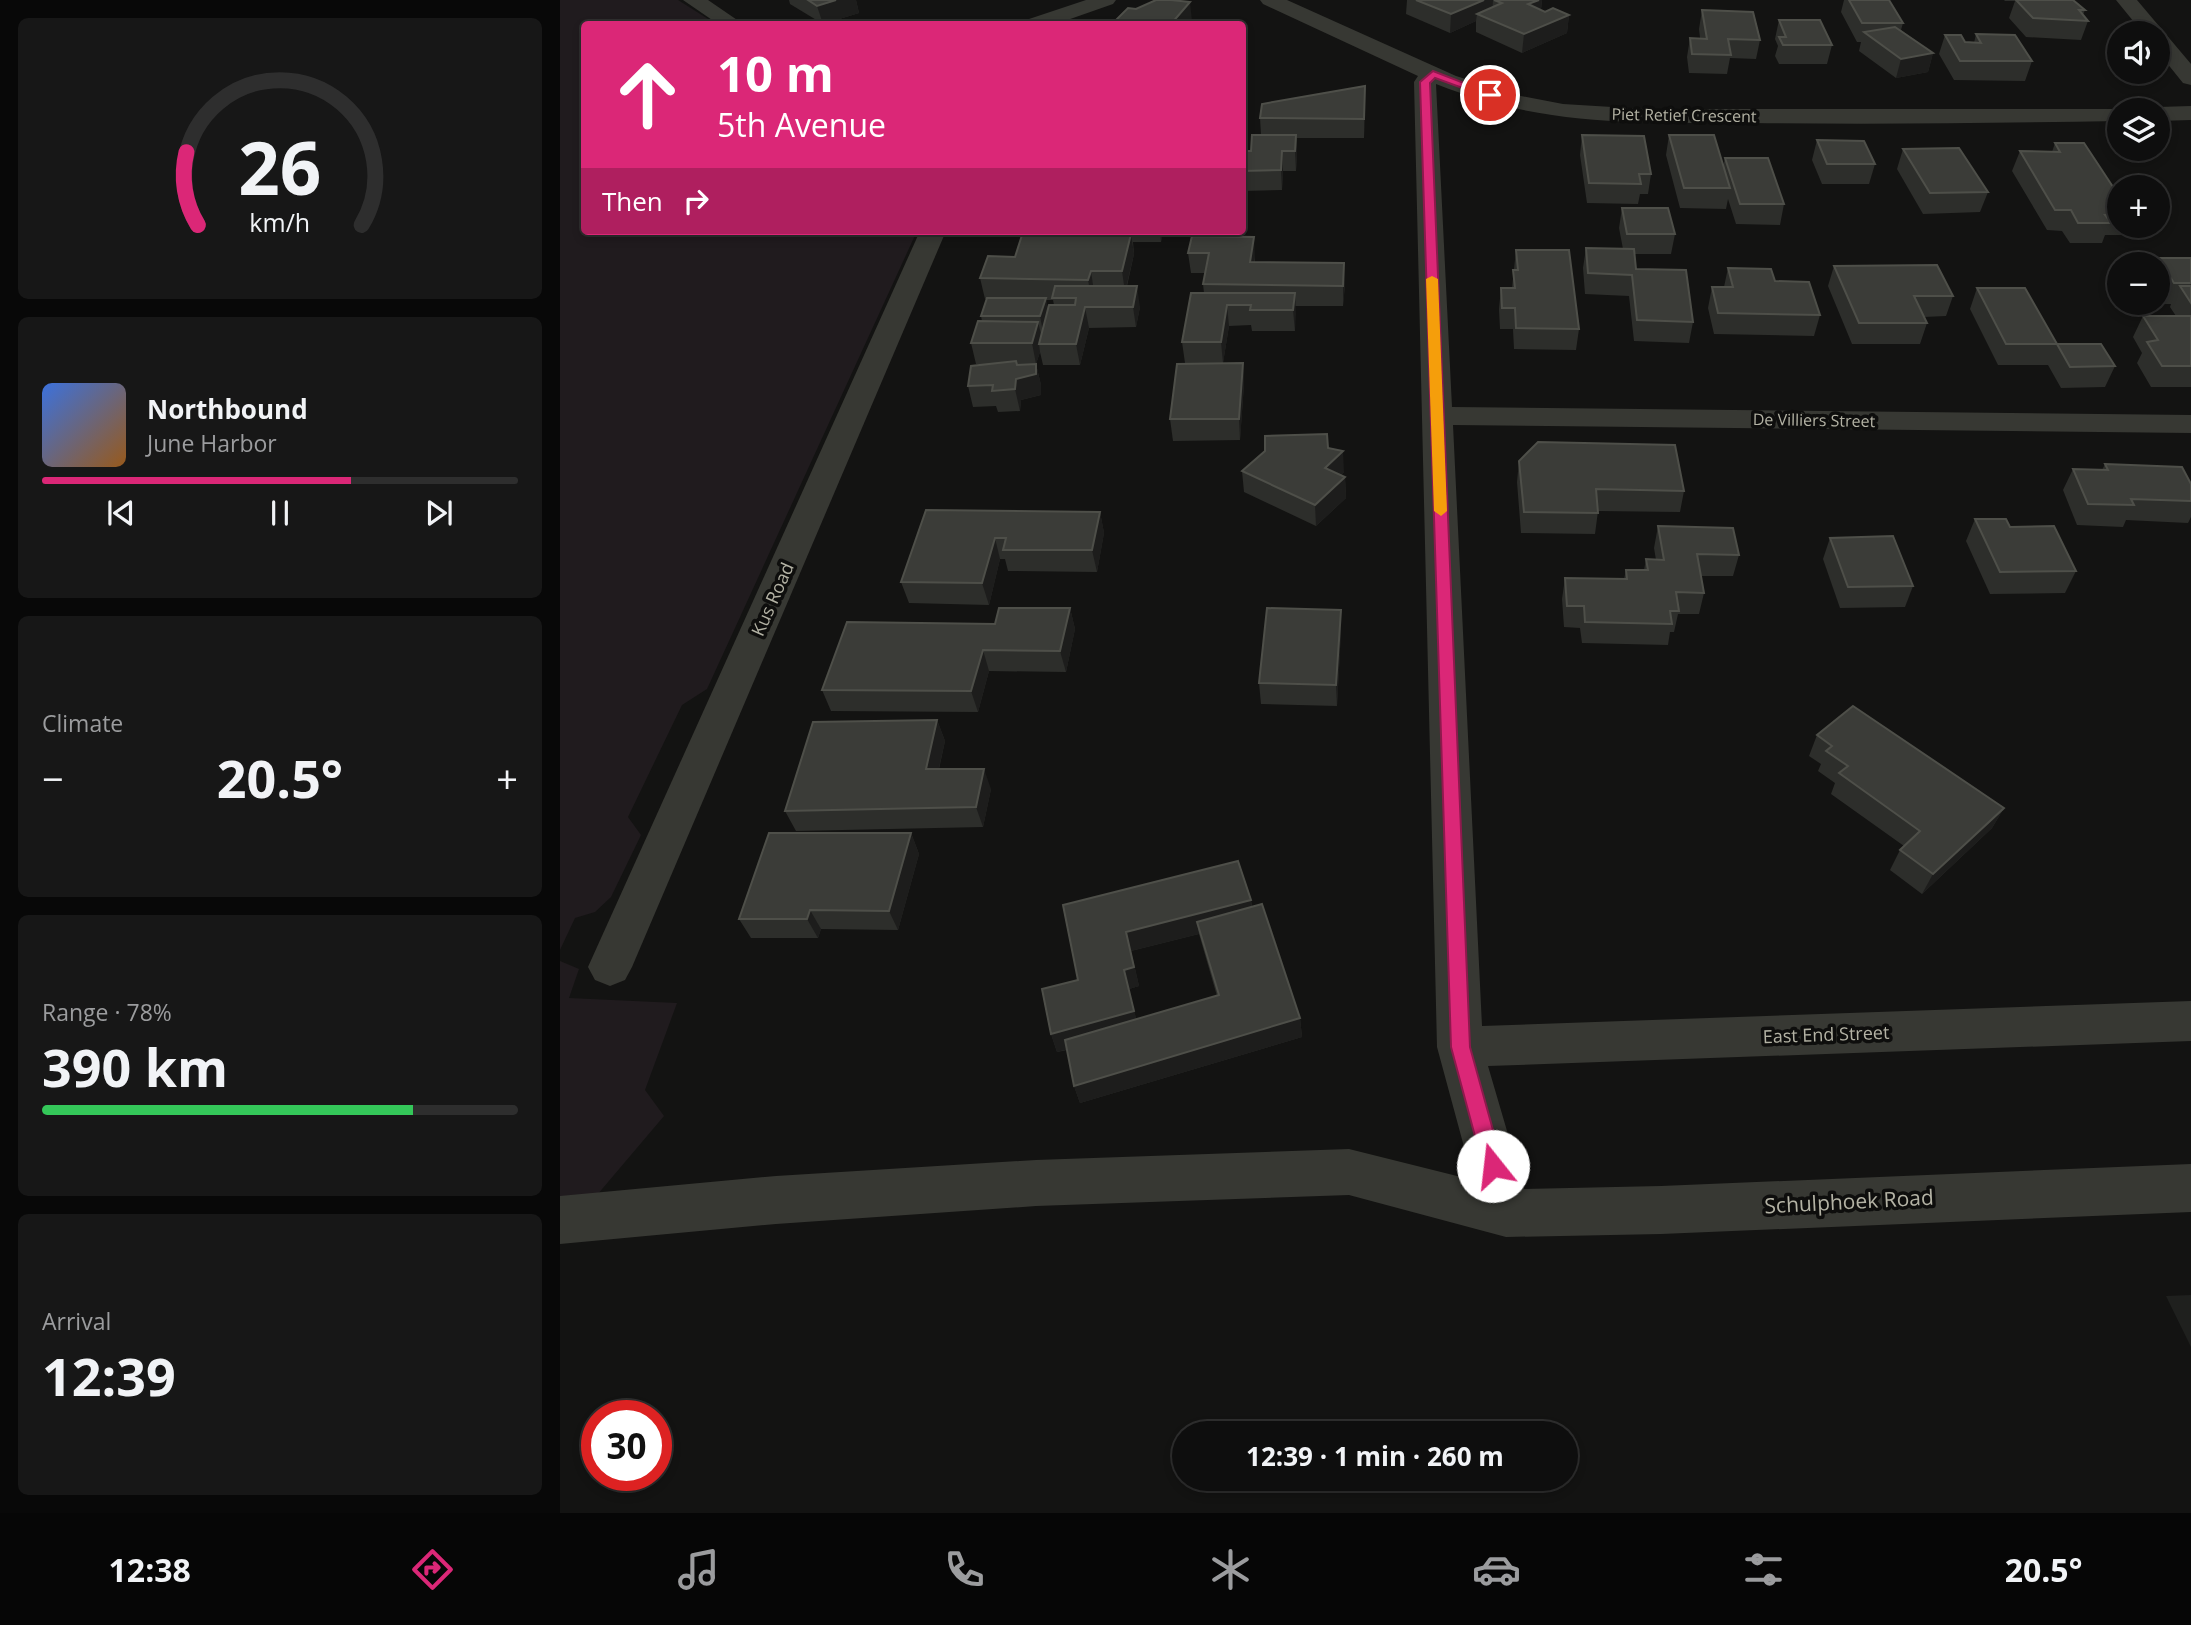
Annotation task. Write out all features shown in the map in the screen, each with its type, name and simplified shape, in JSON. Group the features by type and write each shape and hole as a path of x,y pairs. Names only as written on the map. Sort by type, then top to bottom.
{"street":[{"path":"693,0 727,21"},
{"path":"1046,21 1106,0"},
{"name":"Piet Retief Crescent","path":"1270,0 1433,74 1510,101 1584,113 1885,118 2107,114"},
{"path":"2126,0 2144,21"},
{"path":"2170,53 2191,78"},
{"path":"1433,74 1425,82 1460,1047 1506,1213"},
{"path":"2170,114 2191,113"},
{"name":"Kus Road","path":"610,967 931,235"},
{"name":"De Villiers Street","path":"1437,416 2191,424"},
{"name":"East End Street","path":"1460,1047 2191,1021"},
{"name":"Schulphoek Road","path":"560,1220 776,1200 1036,1182 1349,1172 1506,1213 1661,1210 2191,1188"}],"shaded area":[{"path":"560,0 678,0 711,21 581,21 581,235 915,235 707,689 682,705 628,817 641,835 611,897 595,912 575,918 560,950"},
{"path":"560,961 579,969 569,998 677,1003 645,1090 664,1116 597,1195 560,1201"},
{"path":"2191,1295 2191,1347 2166,1296"}],"building":[{"path":"808,0 836,0 817,6"},
{"path":"1156,0 1190,2 1174,21 1115,21 1128,8 1136,9"},
{"path":"1416,0 1484,0 1451,14"},
{"path":"1494,0 1539,0 1528,4 1545,12 1553,8 1569,15 1524,34 1477,14 1502,3"},
{"path":"1849,0 1889,0 1903,23 1862,23"},
{"path":"2016,0 2073,0 2085,10 2079,10 2088,21 2033,18"},
{"path":"1702,10 1753,12 1760,40 1728,39 1731,55 1692,54 1690,38 1707,39"},
{"path":"1779,20 1820,20 1832,45 1783,45 1779,37 1786,37"},
{"path":"1895,27 1933,53 1901,59 1864,32"},
{"path":"1976,34 2015,35 2032,61 1960,61 1945,35 1961,35 1965,42 1981,43"},
{"path":"1365,86 1364,119 1260,118 1262,104"},
{"path":"1252,135 1296,135 1295,151 1282,151 1281,170 1246,171 1246,151 1251,151"},
{"path":"1582,135 1644,136 1651,174 1639,174 1641,184 1589,183"},
{"path":"1669,135 1714,135 1730,188 1684,188"},
{"path":"1817,140 1864,141 1875,164 1827,164"},
{"path":"2055,143 2084,143 2107,178 2107,223 2078,223 2071,210 2055,210 2020,151 2060,152"},
{"path":"1959,148 1988,192 1930,193 1903,149"},
{"path":"1725,158 1768,158 1784,204 1740,204"},
{"path":"1622,208 1668,208 1675,234 1627,234"},
{"path":"1022,235 1131,235 1122,271 1091,271 1088,280 980,278 988,256 1015,257"},
{"path":"1192,236 1254,237 1250,262 1344,263 1343,286 1203,284 1209,253 1188,253"},
{"path":"1586,248 1634,249 1636,269 1686,270 1693,322 1637,320 1632,275 1588,273"},
{"path":"1516,250 1569,250 1579,329 1516,328 1515,308 1502,308 1501,288 1515,288 1513,270 1518,270"},
{"path":"2170,258 2191,258 2191,283 2174,283 2170,277"},
{"path":"1937,265 1953,296 1914,296 1927,323 1859,323 1834,266"},
{"path":"1728,268 1771,269 1775,281 1809,282 1820,315 1718,313 1712,287 1733,287"},
{"path":"1055,286 1137,286 1133,307 1085,307 1076,344 1039,344 1049,305 1075,305 1076,298 1052,298"},
{"path":"2180,286 2191,286 2191,303"},
{"path":"1977,288 2025,288 2057,344 2006,344"},
{"path":"1191,293 1295,293 1293,310 1250,310 1251,305 1227,305 1221,342 1182,342"},
{"path":"987,298 1046,298 1040,316 981,316"},
{"path":"2143,316 2191,316 2191,366 2162,366 2147,342 2158,340"},
{"path":"978,321 1038,322 1032,343 971,343"},
{"path":"2057,344 2101,344 2115,366 2070,367"},
{"path":"1016,361 1017,365 1036,364 1036,374 1016,379 1015,389 992,391 993,385 968,386 971,366"},
{"path":"1243,363 1239,419 1170,419 1177,364"},
{"path":"1327,434 1328,448 1343,451 1325,468 1345,477 1315,505 1242,471 1265,451 1265,436"},
{"path":"1538,442 1675,445 1684,491 1596,489 1598,513 1524,512 1519,461"},
{"path":"2105,464 2182,467 2191,484 2191,501 2131,499 2134,505 2088,504 2073,469 2108,470"},
{"path":"926,510 1100,512 1092,550 1003,550 1006,538 995,538 982,583 901,582"},
{"path":"1975,519 2006,519 2010,527 2054,526 2076,571 2000,572"},
{"path":"1658,526 1733,528 1739,555 1697,554 1704,593 1676,592 1679,611 1670,611 1672,624 1585,622 1584,606 1567,606 1565,578 1627,579 1626,570 1648,570 1646,559 1664,560"},
{"path":"1893,536 1913,586 1848,587 1830,538"},
{"path":"999,608 1070,608 1060,651 983,650 971,691 822,690 847,622 995,624"},
{"path":"1267,608 1341,610 1336,685 1259,683"},
{"path":"1853,706 2004,808 1933,874 1900,850 1920,831 1839,773 1848,766 1826,751 1832,746 1817,735"},
{"path":"937,720 926,769 984,769 976,807 785,811 813,722"},
{"path":"769,833 911,833 889,911 810,910 807,919 739,919"},
{"path":"1238,861 1251,900 1126,932 1134,967 1124,970 1134,1011 1051,1034 1042,989 1078,980 1063,905"},
{"path":"1262,904 1300,1018 1074,1086 1065,1040 1219,995 1197,922"}],"slow traffic":[{"path":"1432,279 1441,511"}],"route":[{"path":"1490,95 1433,74 1425,82 1460,1047 1493,1166"}]}
